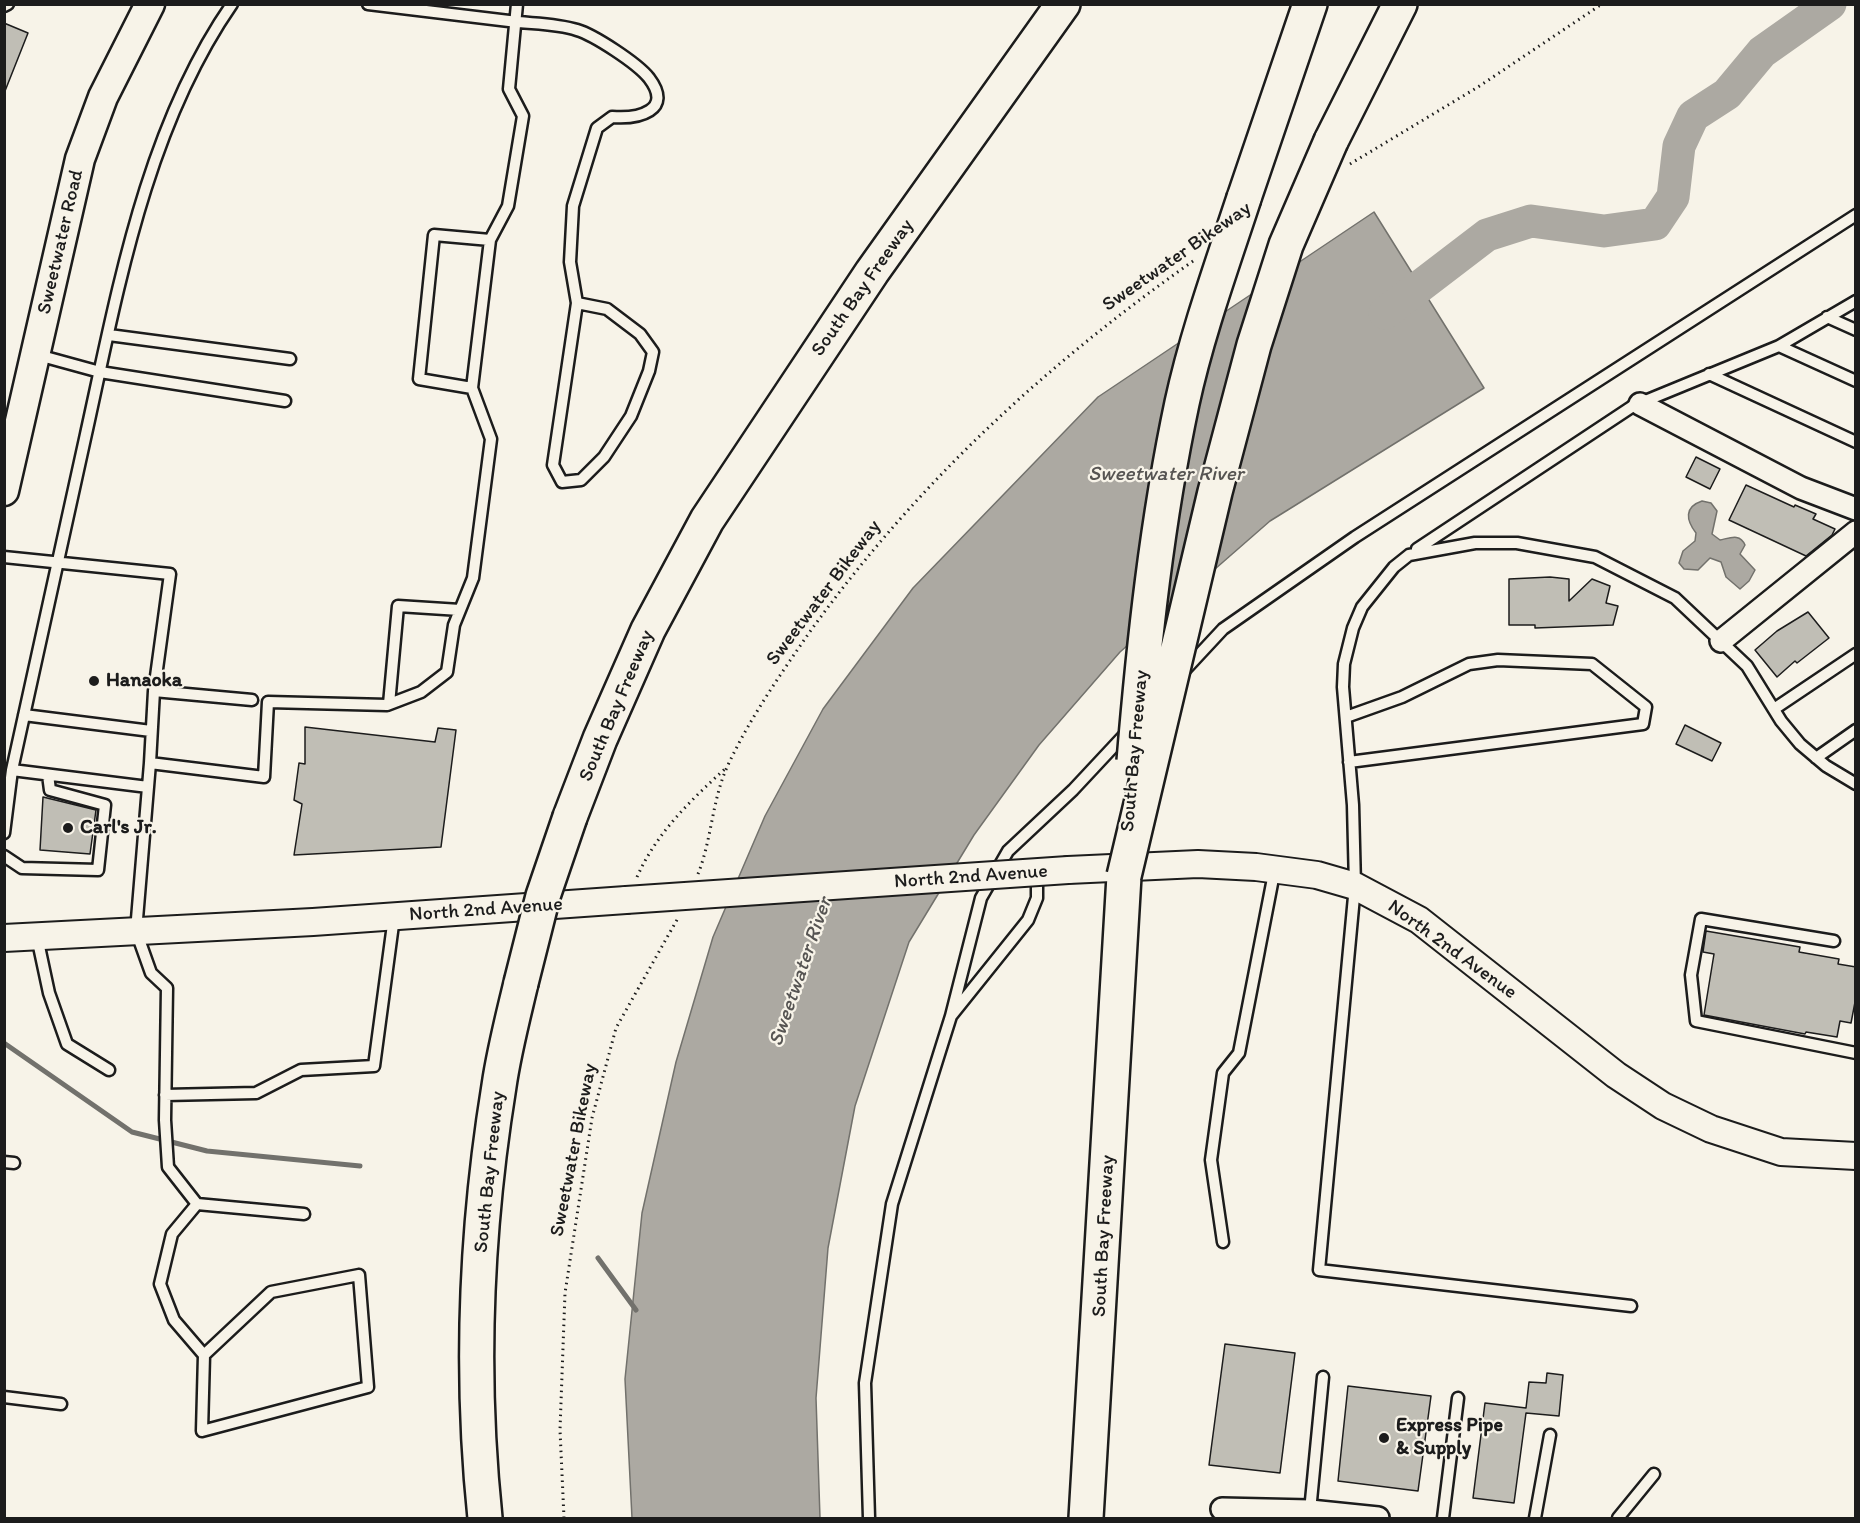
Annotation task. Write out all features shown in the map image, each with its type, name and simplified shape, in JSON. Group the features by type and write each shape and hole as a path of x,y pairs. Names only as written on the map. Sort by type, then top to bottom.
{"highway":[{"name":"South Bay Freeway","path":"485,1518 476,1364 484,1200 499,1084 521,983 543,896 570,816 648,630 707,520 872,272 1064,4"},
{"name":"South Bay Freeway","path":"1086,1518 1124,876 1140,684 1160,531 1183,401 1218,278 1310,4"},
{"path":"1124,876 1212,502 1254,345 1286,245 1337,154 1356,91 1400,4"},
{"path":"1356,91 1419,4"}],"main road":[{"name":"Sweetwater Road","path":"4,491 80,159 103,97 150,4"}],"street":[{"path":"1640,404 1801,488 1856,509"},
{"path":"1721,641 1856,532"},
{"name":"North 2nd Avenue","path":"4,938 394,916 1068,870 1198,864 1275,868 1317,874 1355,886 1419,920 1616,1075 1663,1106 1711,1129 1781,1152 1856,1156"},
{"path":"1222,1509 1378,1518"}],"lane":[{"path":"4,833 12,770 122,273 153,165 206,42 232,4"},
{"path":"368,4 578,30 633,64 648,77 657,92 656,103 652,111 633,118 612,117 597,128 573,206 570,262 577,303 553,465 562,482 581,480 604,457 631,416 649,371 653,352 640,334 607,309 577,303"},
{"path":"150,763 264,777 268,702 389,704 421,692 447,672 454,625 473,578 491,439 472,388 490,240 508,206 523,116 509,89 517,4"},
{"path":"869,1518 865,1383 892,1204 951,1016 981,898 1008,851 1073,789 1223,629 1355,537 1856,215"},
{"path":"472,388 419,379 434,236 490,240"},
{"path":"1631,1306 1319,1270 1355,886 1353,804 1344,664 1353,628 1368,598 1384,577 1409,555 1490,498 1640,404 1779,345 1856,301"},
{"path":"1827,317 1856,330"},
{"path":"109,335 290,359"},
{"path":"1779,345 1856,381"},
{"path":"36,354 100,372 285,401"},
{"path":"1709,374 1856,442"},
{"path":"1409,555 1475,543 1517,543 1595,557 1675,598 1747,666 1774,709 1800,744 1816,758 1856,784"},
{"path":"4,557 170,574 154,691 136,932 151,973 167,988 165,1120 168,1167 197,1204 304,1214"},
{"path":"389,704 398,606 460,610"},
{"path":"1774,709 1856,654"},
{"path":"1346,717 1402,697 1470,664 1498,660 1592,664 1646,707 1643,724 1349,762"},
{"path":"154,691 252,700"},
{"path":"24,715 151,731"},
{"path":"1816,758 1856,730"},
{"path":"12,770 148,787"},
{"path":"4,856 22,868 98,870 105,805 50,790 48,775"},
{"path":"1223,1242 1211,1160 1223,1073 1239,1053 1275,868"},
{"path":"951,1016 1028,920 1037,898 1037,872"},
{"path":"165,1095 256,1093 300,1070 374,1066 394,916"},
{"path":"1834,941 1701,920 1691,975 1696,1021 1856,1053"},
{"path":"37,937 50,993 67,1044 109,1070"},
{"path":"197,1204 172,1234 160,1284 174,1320 204,1355 202,1431 368,1387 358,1275 271,1292 204,1355"},
{"path":"1317,1514 1323,1377"},
{"path":"4,1397 61,1404"},
{"path":"1443,1518 1458,1398"},
{"path":"1535,1518 1550,1435"},
{"path":"1618,1518 1654,1474"}],"path":[{"path":"1337,154 1478,87 1602,4"},
{"name":"Sweetwater Bikeway","path":"697,875 727,766 769,692 825,612 891,528 976,436 1099,329 1199,257"},
{"path":"626,900 655,841 670,822 727,766"},
{"name":"Sweetwater Bikeway","path":"564,1518 560,1420 565,1293 592,1118 616,1028 680,913"}],"water":[{"name":"Sweetwater River","path":"1374,212 1484,388 1270,521 1120,652 1039,745 974,835 909,942 855,1106 828,1248 816,1398 820,1518 632,1518 625,1379 642,1213 676,1062 713,937 765,816 823,709 913,588 1098,397"},
{"path":"1702,501 1711,503 1717,511 1712,534 1720,540 1738,538 1745,545 1740,554 1755,570 1749,581 1740,589 1726,577 1721,562 1710,558 1698,570 1684,569 1679,563 1683,551 1695,541 1696,533 1688,514 1692,507"}],"building":[{"path":"4,23 28,33 5,91 4,91"},
{"path":"1696,457 1720,469 1710,489 1686,477"},
{"path":"1746,485 1794,507 1795,505 1816,514 1813,519 1835,529 1832,535 1806,556 1729,520"},
{"path":"1550,577 1569,579 1569,601 1592,579 1610,586 1606,603 1618,606 1613,625 1535,628 1535,625 1509,625 1509,579"},
{"path":"1808,612 1829,638 1797,663 1795,661 1777,677 1755,650 1777,631"},
{"path":"1685,725 1721,743 1712,761 1676,744"},
{"path":"305,727 435,742 438,728 456,730 441,847 294,855 302,804 294,800 299,763 305,764"},
{"name":"Carl's Jr.","path":"43,797 96,810 90,854 40,850"},
{"path":"1706,931 1800,947 1799,952 1839,959 1838,964 1856,967 1856,997 1851,1023 1840,1021 1837,1037 1806,1032 1805,1034 1704,1015 1714,954 1703,952"},
{"path":"1225,1344 1295,1353 1280,1473 1209,1465"},
{"path":"1547,1373 1563,1375 1559,1416 1526,1413 1514,1503 1473,1498 1485,1403 1526,1408 1529,1382 1546,1383"},
{"name":"Express Pipe & Supply","path":"1348,1386 1431,1396 1418,1491 1338,1481"}],"waterway":[{"name":"Sweetwater River","path":"1385,313 1487,235 1531,221 1604,231 1655,224 1673,197 1679,146 1693,116 1727,94 1762,52 1830,4"},
{"path":"4,1043 132,1132 207,1151 360,1166"},
{"path":"598,1258 636,1310"}],"place":[{"name":"Hanaoka","path":"94,681"},
{"name":"Carl's Jr.","path":"68,828"},
{"name":"Express Pipe & Supply","path":"1384,1438"}]}
